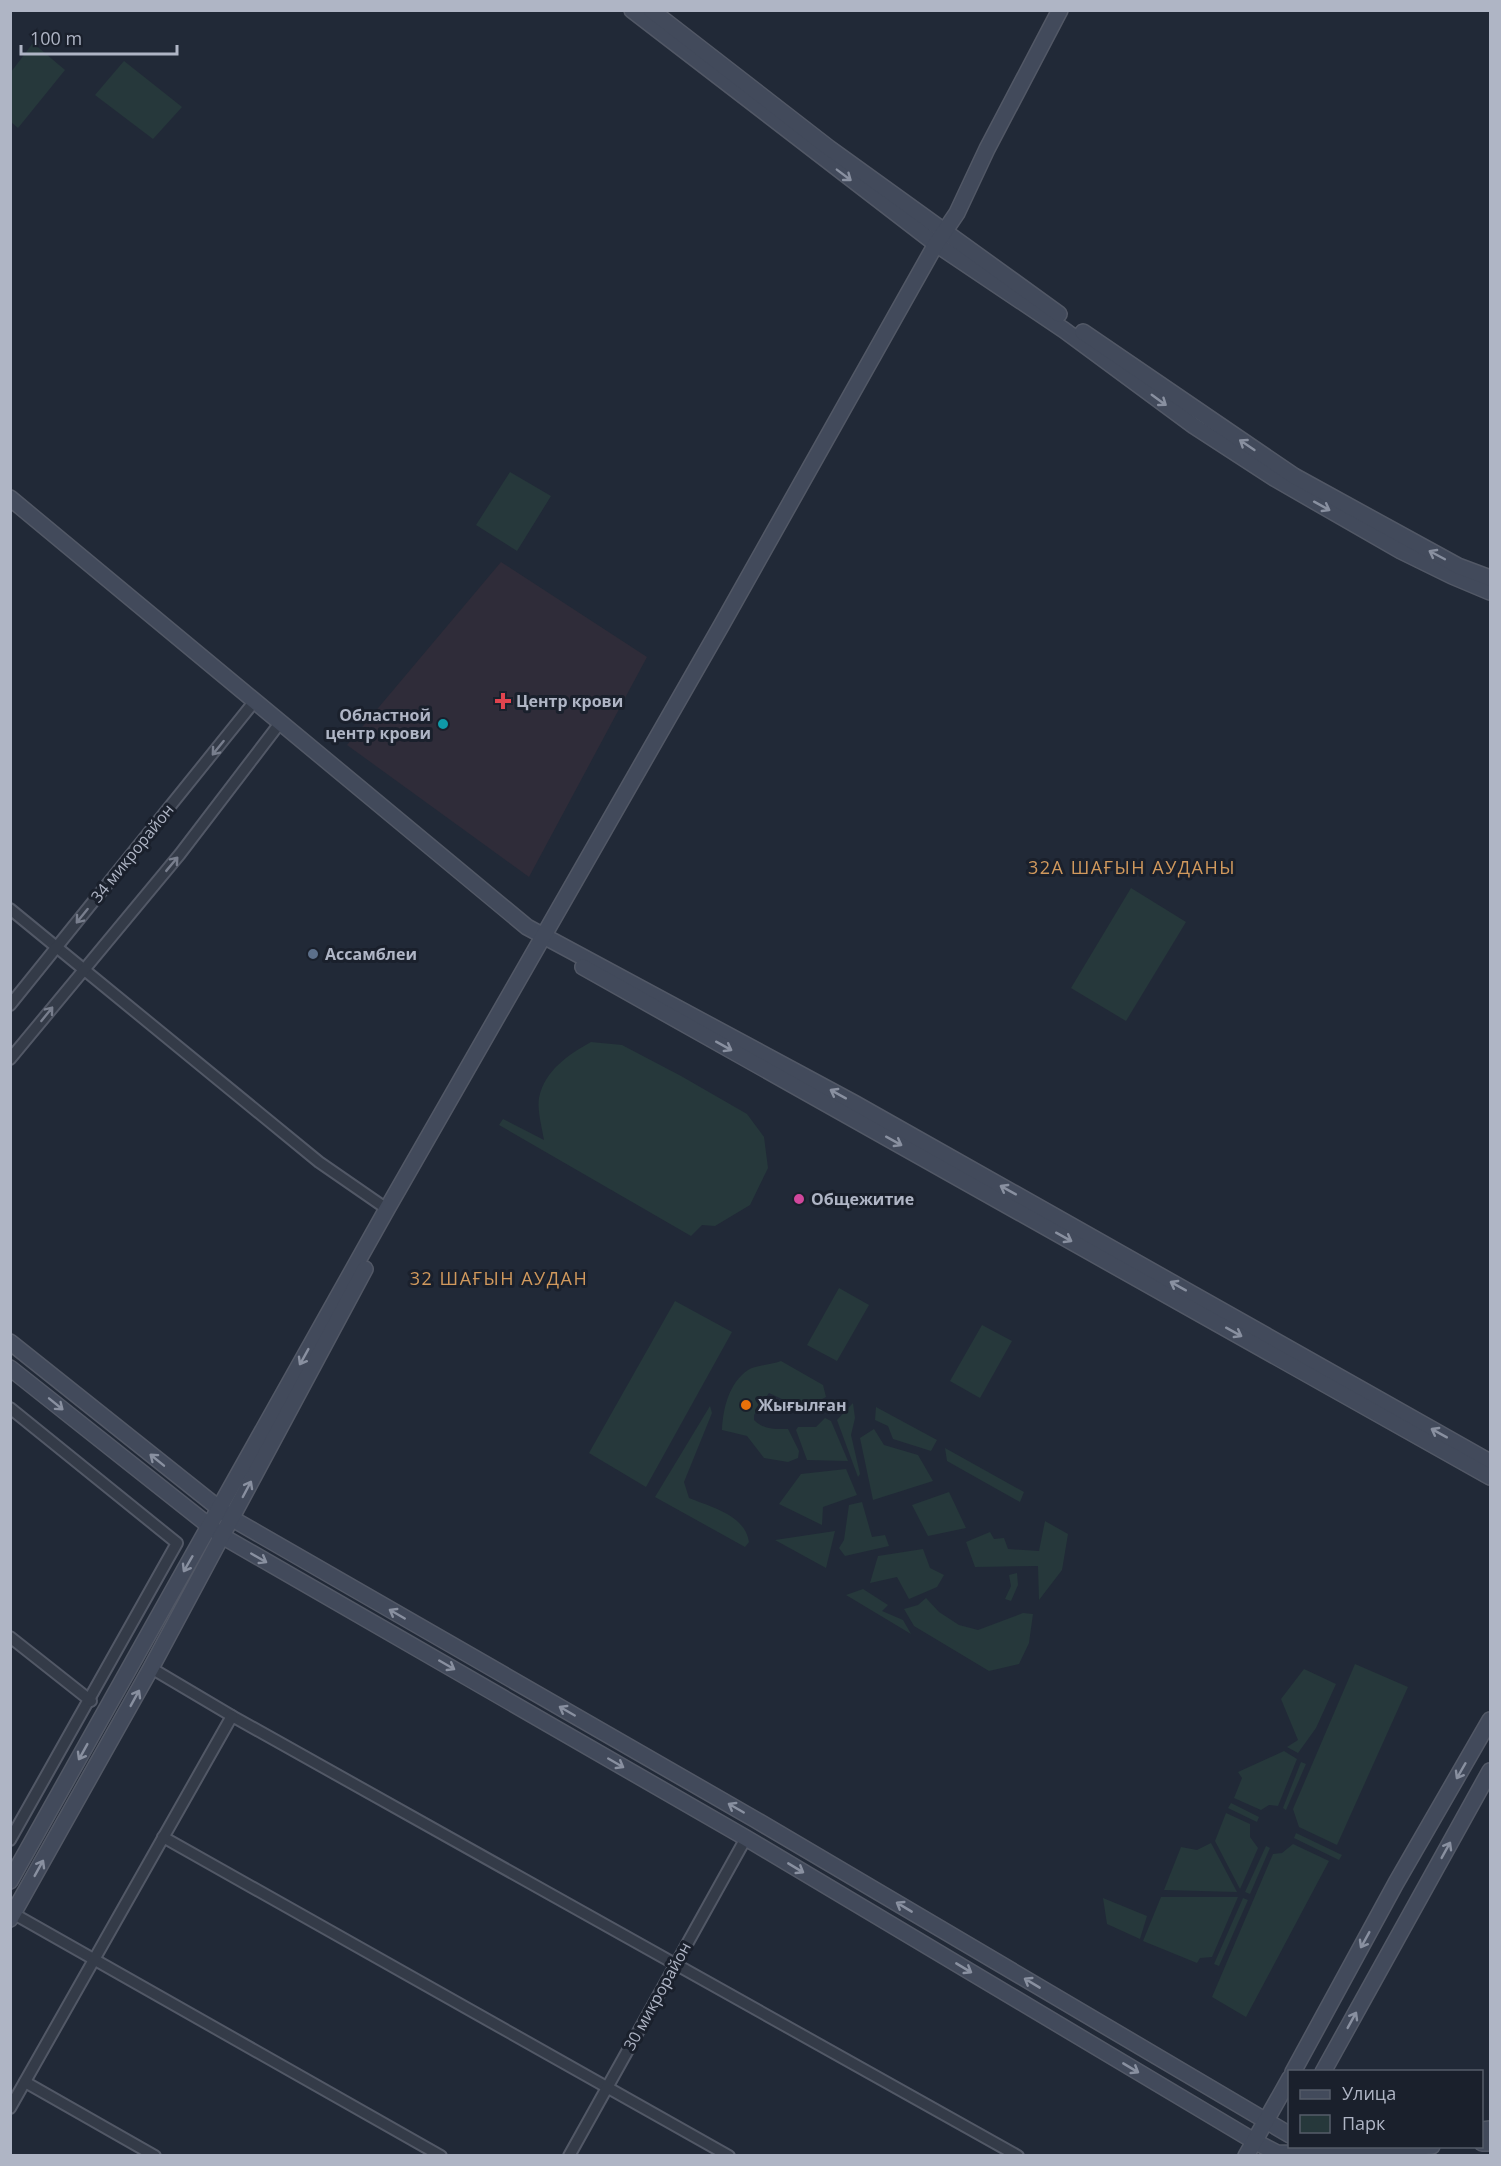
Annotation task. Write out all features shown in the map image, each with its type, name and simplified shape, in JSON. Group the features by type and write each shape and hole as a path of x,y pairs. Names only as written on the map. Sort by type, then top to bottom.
{"main road":[{"path":"632,10 1194,426 1254,466 1401,550 1452,576 1491,592"},
{"path":"651,10 829,148 944,241 1281,468 1458,566 1491,578"},
{"path":"225,1514 397,1210 545,939 721,626 944,241 987,149 1060,10"},
{"path":"10,498 254,702 527,927 545,939 1491,1477"},
{"path":"12,1916 151,1668 225,1514 387,1209 545,939"},
{"path":"545,939 854,1103 1491,1462"},
{"path":"10,1342 225,1514 756,1820 1288,2133"},
{"path":"10,1368 216,1532 746,1838 1277,2154 1402,2148"},
{"path":"10,1881 174,1590 216,1532"},
{"path":"1294,2070 1396,1883 1491,1720"},
{"path":"1324,2070 1491,1771"},
{"path":"1246,2156 1288,2081"},
{"path":"1277,2154 1288,2136"}],"street":[{"name":"34 микрорайон","path":"10,1005 254,702"},
{"path":"10,1059 180,854 280,723"},
{"path":"10,909 319,1162 387,1209"},
{"path":"10,1408 177,1543 91,1701 10,1840"},
{"path":"157,1581 174,1590"},
{"path":"10,1637 91,1701"},
{"path":"151,1668 232,1716 1018,2156"},
{"path":"10,2108 232,1716"},
{"path":"163,1836 729,2156"},
{"name":"30 микрорайон","path":"568,2156 746,1838"},
{"path":"12,1916 94,1958 441,2156"},
{"path":"25,2082 155,2156"}],"shaded area":[{"name":"Центр крови","path":"501,562 647,657 529,877 347,745"}],"green space":[{"path":"33,43 65,70 18,128 11,122 11,72"},
{"path":"124,61 182,107 153,139 95,95"},
{"path":"510,472 551,496 517,551 476,525"},
{"path":"1131,888 1186,922 1126,1021 1071,988"},
{"path":"591,1042 622,1045 747,1114 764,1137 768,1168 750,1205 715,1226 702,1225 691,1236 499,1125 503,1119 544,1140 539,1098 546,1079 559,1064"},
{"path":"839,1288 869,1305 837,1361 807,1345"},
{"path":"675,1301 732,1332 646,1487 589,1453"},
{"path":"982,1325 1012,1341 980,1398 950,1381"},
{"path":"781,1361 823,1385 826,1397 803,1409 769,1393 754,1415 754,1420 762,1426 788,1429 799,1451 798,1458 788,1462 764,1458 747,1436 722,1430 728,1397 741,1375 751,1368"},
{"path":"853,1403 855,1418 851,1435 860,1474 858,1477 837,1420"},
{"path":"710,1406 712,1413 684,1482 689,1498 726,1513 741,1525 749,1542 745,1547 655,1497"},
{"path":"876,1407 937,1440 931,1451 893,1439 888,1426 875,1420"},
{"path":"825,1418 831,1421 848,1461 807,1460 796,1430 798,1427 816,1427"},
{"path":"874,1429 884,1445 918,1455 933,1481 873,1500 860,1438"},
{"path":"945,1448 1024,1492 1020,1502 947,1461"},
{"path":"846,1469 857,1495 823,1507 822,1525 779,1504 801,1474"},
{"path":"949,1492 966,1528 928,1536 912,1505"},
{"path":"862,1502 872,1537 885,1535 889,1546 845,1556 839,1548 844,1540 849,1505"},
{"path":"1045,1521 1068,1534 1062,1570 1039,1600 1038,1566 975,1567 966,1542 990,1532 994,1539 1004,1538 1008,1549 1039,1551"},
{"path":"835,1531 826,1568 775,1540"},
{"path":"923,1549 930,1568 944,1575 937,1587 909,1599 897,1577 870,1583 878,1556"},
{"path":"1017,1573 1018,1585 1011,1601 1005,1599 1011,1586 1009,1575"},
{"path":"863,1589 888,1605 882,1611 903,1620 911,1634 846,1595"},
{"path":"926,1598 939,1612 959,1625 978,1630 1023,1613 1033,1614 1029,1643 1019,1664 989,1671 914,1626 904,1609 918,1605"},
{"path":"1355,1664 1408,1687 1337,1845 1299,1827 1293,1809"},
{"path":"1304,1669 1336,1684 1316,1728 1298,1753 1287,1747 1298,1740 1281,1699"},
{"path":"1284,1751 1297,1759 1278,1806 1269,1805 1261,1810 1234,1798 1242,1778 1238,1772"},
{"path":"1301,1762 1306,1764 1286,1810 1283,1808"},
{"path":"1231,1803 1259,1817 1257,1822 1228,1808"},
{"path":"1226,1813 1250,1824 1250,1837 1258,1848 1240,1889 1215,1841"},
{"path":"1296,1833 1342,1855 1339,1860 1294,1838"},
{"path":"1211,1843 1237,1892 1164,1890 1181,1847 1197,1850"},
{"path":"1293,1844 1329,1861 1246,2017 1212,1997 1273,1854 1282,1853"},
{"path":"1266,1846 1270,1848 1250,1894 1245,1892"},
{"path":"1161,1897 1238,1897 1212,1957 1200,1958 1197,1963 1143,1941"},
{"path":"1103,1898 1147,1916 1140,1939 1107,1924"},
{"path":"1243,1898 1248,1900 1219,1966 1214,1964"}],"place":[{"name":"Центр крови","path":"503,701"},
{"name":"Областной центр крови","path":"443,724"},
{"name":"Ассамблеи","path":"313,954"},
{"name":"Общежитие","path":"799,1199"},
{"name":"Жығылған","path":"746,1405"}],"district":[{"name":"32А ШАҒЫН АУДАНЫ","path":"1132,868"},
{"name":"32 ШАҒЫН АУДАН","path":"499,1279"}]}
